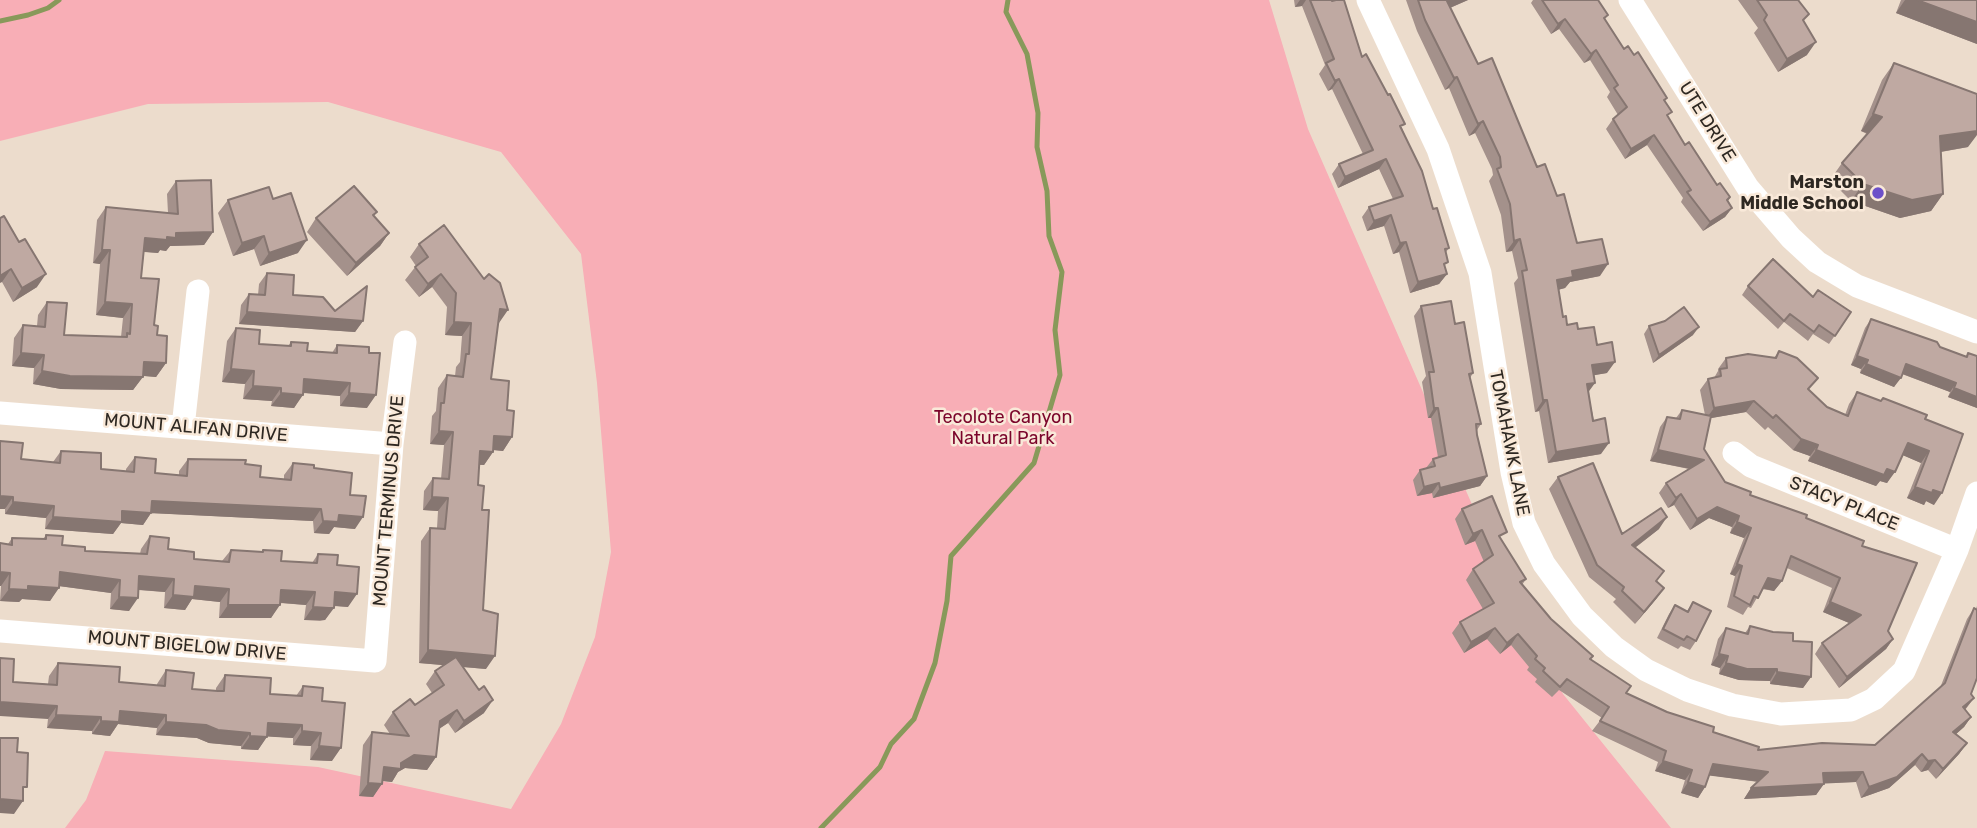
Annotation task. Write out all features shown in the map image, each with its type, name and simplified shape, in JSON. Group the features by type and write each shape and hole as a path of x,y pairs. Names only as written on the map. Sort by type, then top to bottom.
{"street":[{"name":"TOMAHAWK LANE","path":"1368,0 1438,149 1480,273 1512,472 1524,523 1545,564 1582,616 1614,647 1646,670 1687,690 1732,705 1782,714 1830,714 1851,710 1874,699 1904,671 1957,550 1977,493"},
{"name":"UTE DRIVE","path":"1630,0 1748,188 1791,238 1817,262 1857,286 1977,332"},
{"path":"183,427 198,291"},
{"name":"MOUNT TERMINUS DRIVE","path":"375,661 392,444 405,342"},
{"name":"MOUNT ALIFAN DRIVE","path":"0,413 392,444"},
{"name":"STACY PLACE","path":"1734,453 1751,466 1957,550"},
{"name":"MOUNT BIGELOW DRIVE","path":"0,631 375,661"}],"green space":[{"name":"Tecolote Canyon Natural Park","path":"0,0 1269,0 1308,129 1498,564 1563,694 1671,828 65,828 86,800 105,751 318,767 511,809 561,724 595,637 611,552 597,383 581,254 501,152 328,102 148,104 0,141"}],"building":[{"path":"1310,0 1344,0 1362,57 1366,54 1405,124 1400,126 1422,171 1433,209 1437,208 1449,248 1445,249 1448,262 1444,264 1447,274 1418,282 1406,242 1400,243 1391,215 1374,221 1369,207 1403,196 1386,159 1345,177 1339,164 1373,150 1339,79 1335,81 1326,63 1334,59"},
{"path":"1418,0 1450,0 1447,1 1478,64 1492,58 1537,167 1545,164 1557,196 1564,194 1577,243 1602,239 1608,264 1572,271 1573,277 1557,280 1563,317 1566,316 1567,325 1577,323 1578,329 1594,327 1597,345 1612,342 1615,362 1592,365 1595,383 1587,384 1593,421 1605,418 1609,443 1556,452 1547,400 1543,400 1522,271 1527,270 1520,239 1514,241 1510,204 1497,169 1501,167 1500,157 1483,121 1478,124 1457,77 1454,78 1425,20"},
{"path":"1542,0 1598,0 1608,15 1604,18 1624,49 1628,46 1634,55 1638,52 1667,98 1664,100 1672,112 1667,115 1685,145 1689,142 1717,185 1720,183 1730,197 1727,200 1732,208 1710,222 1687,192 1691,190 1654,135 1631,149 1613,119 1627,107 1614,88 1618,85 1596,50 1591,54 1565,19 1558,24"},
{"path":"1757,0 1798,0 1809,14 1803,20 1816,42 1787,59 1764,20 1767,15"},
{"path":"1917,0 1977,0 1977,22"},
{"path":"1894,63 1977,94 1977,131 1940,136 1943,194 1912,200 1863,184 1842,163 1882,117 1873,114"},
{"path":"211,180 213,232 176,233 176,238 167,237 167,240 145,238 141,278 159,279 154,325 158,326 157,335 167,336 166,363 144,362 143,377 70,376 42,371 44,355 21,353 23,325 45,327 47,302 67,303 64,335 127,337 127,333 130,334 132,304 105,302 110,250 102,250 106,207 178,214 176,181"},
{"path":"354,186 377,212 373,215 389,233 356,263 316,218"},
{"path":"269,187 273,199 291,193 307,240 269,253 264,236 242,243 228,200"},
{"path":"4,216 19,242 25,239 46,274 22,288 11,269 0,276 0,218"},
{"path":"444,225 484,279 489,274 500,283 508,310 500,309 491,379 509,381 507,410 514,411 512,437 494,436 493,452 480,451 478,485 484,486 482,510 489,510 483,610 498,614 495,656 428,650 430,528 445,529 448,498 432,497 433,478 449,479 453,432 439,431 441,403 444,403 447,375 463,377 466,354 469,354 471,323 454,322 456,293 441,274 428,284 415,267 428,257 419,244"},
{"path":"1773,259 1813,297 1818,290 1851,312 1835,336 1819,325 1814,332 1790,314 1784,321 1748,286"},
{"path":"267,273 294,275 293,295 323,297 335,311 367,286 363,321 247,312 249,294 265,295"},
{"path":"1451,301 1455,324 1464,322 1473,373 1469,374 1481,424 1476,424 1477,435 1487,476 1440,488 1439,483 1424,487 1420,470 1435,466 1433,459 1446,455 1438,408 1434,408 1429,372 1434,372 1421,306"},
{"path":"1684,307 1699,327 1659,355 1649,326 1665,321"},
{"path":"1871,319 1937,342 1940,347 1967,357 1968,353 1977,356 1977,397 1954,388 1956,383 1906,364 1901,378 1866,364 1868,360 1857,356"},
{"path":"236,328 260,330 259,344 291,346 291,342 308,343 307,351 337,353 337,345 369,347 369,353 380,353 376,395 349,393 350,383 304,379 303,395 281,393 281,388 253,386 254,371 231,369"},
{"path":"1779,351 1797,358 1818,378 1808,389 1827,407 1848,416 1857,392 1881,401 1883,398 1927,415 1925,419 1963,434 1942,493 1933,490 1932,493 1915,487 1929,451 1908,443 1895,472 1887,469 1884,475 1816,450 1818,445 1801,439 1776,415 1773,418 1754,401 1714,408 1708,379 1721,376 1720,369 1727,368 1726,358 1748,354 1776,358"},
{"path":"1682,410 1711,416 1704,449 1725,482 1751,492 1750,495 1807,515 1806,518 1864,541 1862,546 1917,563 1888,631 1893,639 1847,677 1822,643 1861,615 1830,602 1840,578 1791,556 1782,581 1768,578 1758,598 1754,596 1750,605 1734,596 1742,566 1737,564 1751,528 1737,522 1739,516 1717,507 1697,519 1681,494 1676,498 1666,483 1704,460 1658,450 1667,417 1680,419"},
{"path":"0,441 23,443 21,459 60,463 61,451 101,453 101,469 134,472 135,457 156,459 155,473 187,476 188,459 246,460 245,464 261,466 260,477 291,480 293,463 314,465 314,468 352,473 350,495 366,496 363,517 339,515 338,522 323,521 321,509 152,501 151,513 122,511 122,522 53,517 54,506 13,502 13,497 0,496"},
{"path":"1593,463 1622,534 1661,508 1667,517 1632,545 1664,571 1656,581 1664,588 1644,612 1622,591 1624,587 1597,565 1558,477"},
{"path":"1492,496 1507,532 1499,536 1526,579 1520,582 1551,619 1593,656 1590,659 1631,686 1626,693 1667,712 1714,727 1713,732 1759,747 1758,750 1822,743 1875,745 1945,683 1974,608 1977,610 1977,678 1971,694 1974,698 1963,707 1971,717 1953,732 1967,743 1943,769 1935,760 1928,761 1922,754 1897,777 1869,787 1863,772 1823,773 1824,784 1751,788 1768,772 1713,764 1705,787 1688,782 1692,770 1663,761 1666,751 1600,721 1609,707 1567,679 1560,687 1543,671 1545,668 1535,659 1537,656 1518,634 1507,643 1495,628 1471,642 1460,622 1494,603 1473,569 1493,555 1482,530 1473,534 1462,509"},
{"path":"46,535 63,536 62,545 85,547 85,551 147,554 150,536 169,538 168,549 194,552 194,559 229,562 231,550 282,551 281,561 317,563 318,554 338,555 337,565 359,567 357,594 335,592 334,608 313,607 315,592 281,590 280,605 228,605 229,589 195,586 194,597 173,595 174,579 139,576 138,598 119,597 120,580 60,572 59,588 28,586 28,590 9,589 10,573 0,572 0,543 12,545 12,538 46,539"},
{"path":"1693,602 1711,611 1696,641 1687,636 1684,640 1663,629 1675,605 1688,612"},
{"path":"1750,626 1773,632 1793,633 1793,641 1812,642 1811,677 1777,672 1777,669 1747,669 1726,663 1728,656 1719,654 1726,628 1748,634"},
{"path":"456,657 479,690 484,686 493,700 464,721 457,710 440,721 436,757 414,755 401,763 401,769 384,767 382,784 368,783 372,732 409,736 393,712 410,699 415,705 444,685 435,671"},
{"path":"0,658 14,659 13,682 57,685 58,663 120,667 119,682 165,686 166,670 194,673 192,689 224,691 225,675 271,678 270,694 302,696 303,686 323,688 322,701 345,703 341,748 319,746 321,733 302,731 302,725 268,723 267,737 250,736 250,733 218,730 206,725 166,722 166,715 120,711 119,722 101,721 101,717 56,715 57,706 0,702"},
{"path":"0,738 18,738 17,752 28,753 27,787 23,787 23,801 0,799"}],"waterway":[{"path":"0,21 48,8 59,0"},
{"path":"821,828 880,767 891,744 914,719 935,663 947,601 951,556 1034,463 1060,375 1055,330 1062,272 1049,236 1047,191 1037,147 1038,113 1027,54 1006,12 1008,0"}],"place":[{"name":"Marston Middle School","path":"1878,193"}]}
